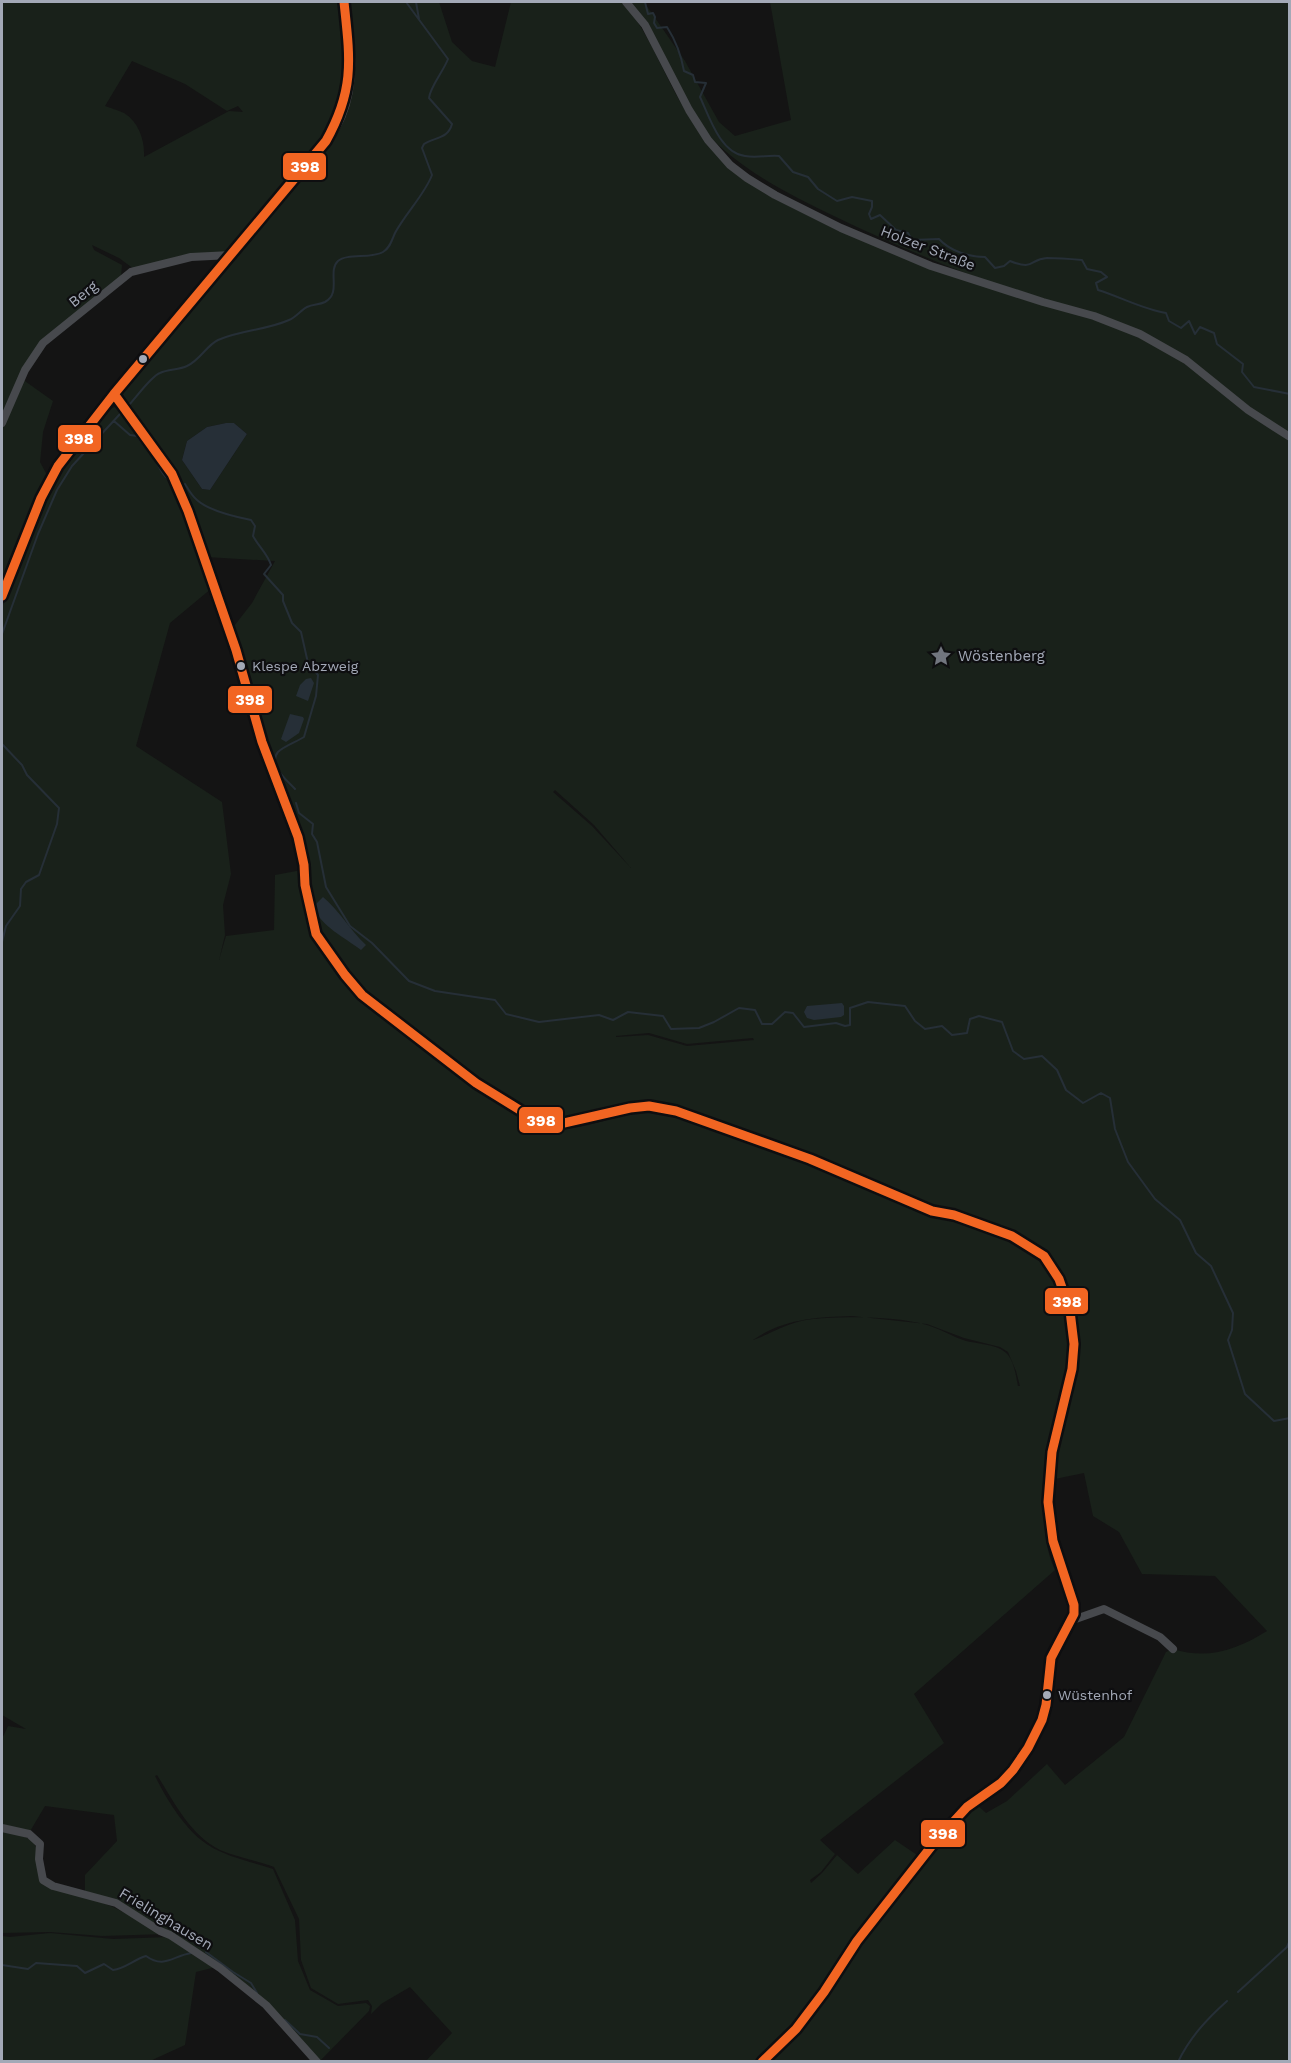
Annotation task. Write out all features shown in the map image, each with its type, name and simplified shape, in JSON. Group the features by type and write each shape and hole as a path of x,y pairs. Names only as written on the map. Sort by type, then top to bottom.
{"main road":[{"path":"2,596 41,498 58,466 114,394 326,141 340,115 347,90 349,68 344,2"}],"street":[{"name":"Holzer Straße","path":"626,2 645,25 689,110 708,140 730,165 747,178 775,195 841,228 931,266 1094,316 1140,334 1186,360 1248,410 1290,437"},
{"name":"Berg","path":"2,423 25,370 43,343 131,272 191,257 231,255"},
{"path":"114,394 172,474 188,511 236,650 262,742 298,837 304,865 305,885 316,934 345,975 378,1009 476,1083 531,1117 564,1123 630,1108 650,1106 676,1111 810,1159 932,1211 954,1215 1012,1236 1044,1256 1059,1279 1070,1311 1074,1344 1072,1369 1052,1452 1048,1502 1053,1541 1074,1605 1074,1614 1051,1658 1046,1705 1042,1720 1018,1763 1001,1783 967,1807 934,1843 857,1941 824,1992 796,2029 761,2061"},
{"path":"1070,1621 1104,1609 1160,1637 1173,1648"},
{"name":"Frielinghausen","path":"2,1828 29,1834 40,1844 39,1859 44,1880 53,1886 116,1903 220,1968 266,2006 317,2061"}],"shaded area":[{"path":"2,2 338,2 346,50 341,98 323,138 230,253 134,269 119,258 92,245 94,250 122,265 121,277 42,341 2,417","holes":["132,61 185,84 227,111 238,106 243,112 229,111 144,157 142,138 134,121 124,113 105,106"]},
{"path":"347,2 439,2 452,42 472,61 495,67 511,2 623,2 645,33 690,118 715,148 743,171 792,201 876,241 1032,300 1034,298 934,260 860,228 783,190 749,169 704,130 683,99 647,33 626,2 644,2 685,61 719,122 735,136 791,120 770,2 1289,2 1289,2061 763,2061 776,2050 813,2006 871,1920 918,1858 974,1802 986,1813 1007,1801 1047,1764 1065,1785 1124,1737 1166,1652 1173,1649 1198,1654 1222,1651 1267,1631 1215,1576 1142,1574 1119,1532 1093,1516 1084,1473 1050,1480 1056,1438 1070,1380 1064,1381 1046,1476 1045,1527 1048,1550 1055,1570 914,1694 944,1743 820,1840 835,1854 821,1872 810,1880 811,1883 837,1855 858,1874 895,1840 917,1855 869,1918 805,2012 776,2046 759,2061 426,2061 452,2033 410,1987 381,2004 371,2014 372,2006 368,2000 338,2004 311,1988 301,1960 299,1919 274,1867 220,1850 209,1844 191,1827 157,1775 155,1776 177,1814 200,1839 223,1853 273,1869 295,1920 298,1961 310,1990 338,2006 366,2003 370,2006 369,2011 320,2061 267,2004 221,1966 171,1933 124,1908 116,1900 85,1891 85,1875 117,1841 114,1815 45,1806 29,1833 2,1827 2,1739 8,1726 26,1729 2,1715 2,607 60,470 108,410 117,406 169,473 180,496 212,588 170,623 136,746 222,802 231,874 223,905 225,935 219,960 226,936 274,930 275,875 307,869 303,839 281,779 264,753 231,630 252,603 275,561 206,557 185,496 173,473 121,400 124,391 330,143 342,119 350,95 353,72","holes":["234,423 247,434 210,490 202,489 182,460 187,441 207,427","555,790 594,825 631,868 592,826 553,792","649,1033 687,1044 753,1038 754,1040 687,1046 648,1035 616,1036","657,1109 681,1113 756,1143 756,1146 669,1112 637,1113 574,1128 538,1123 540,1120 556,1124 577,1124","839,1316 865,1317 805,1320 753,1340 764,1333 801,1320","865,1317 901,1320 920,1323","920,1323 964,1338 1000,1347 1008,1352 1012,1361 1001,1349 966,1341","1013,1365 1020,1386 1018,1386"]},
{"path":"22,379 53,401 43,432 40,462 48,477 2,584 2,423"},
{"path":"234,423 247,434 210,490 202,489 182,460 187,441 207,427"},
{"path":"311,678 314,683 308,701 296,696 300,685 306,679"},
{"path":"290,714 304,719 299,733 286,742 281,739"},
{"path":"323,897 366,945 361,950 334,931 317,914 313,907"},
{"path":"842,1003 844,1015 841,1017 814,1020 807,1018 804,1012 807,1006"},
{"path":"2,1831 24,1837 34,1844 39,1857 41,1879 113,1907 167,1934 102,1936 50,1932 2,1933"},
{"path":"50,1933 113,1939 170,1937 216,1967 196,1972 185,2045 150,2061 2,2061 2,1936"}],"waterway":[{"path":"128,406 156,375 187,366 218,340 281,323 292,319 307,307 325,302 333,293 334,270 338,261 347,257 378,254 389,246 399,226 432,175 422,148 424,144 444,135 452,124 429,98 448,59 406,2"},
{"path":"416,2 419,19"},
{"path":"645,2 648,14 653,13 655,17 654,23 657,28 667,27 670,32 678,48 684,71 693,75 695,82 706,83 700,97 716,132 722,141 736,153 749,157 779,156 793,172 808,177 818,189 837,201 852,197 872,201 869,214 871,219 880,215 896,230 908,233 912,240 939,239 960,252 985,257 995,268 1004,266 1010,261 1028,265 1047,258 1082,260 1087,269 1101,272 1107,277 1096,283 1098,290 1148,309 1166,313 1169,321 1181,328 1189,321 1195,334 1200,327 1214,333 1217,344 1243,364 1242,372 1254,387 1290,394"},
{"path":"2,634 38,534 57,490 72,466 120,414"},
{"path":"114,421 130,435 137,436 167,478"},
{"path":"185,484 193,497 202,504 222,513 251,520 255,526 253,536 271,565 264,574 283,595 283,601 292,623 301,632 308,663 318,675 316,696 304,737 278,752 275,757 280,772 295,789"},
{"path":"2,744 22,765 27,775 59,808 57,824 39,875 26,882 21,889 20,906 6,926 2,942"},
{"path":"296,803 299,813 313,824 312,834 317,842 326,887 350,926 372,943 409,981 435,991 495,1000 506,1014 539,1022 599,1015 613,1020 628,1012 663,1016 671,1029 699,1028 739,1008 755,1010 762,1024 772,1024 785,1012 793,1013 804,1027 836,1023 845,1026 850,1025 850,1008 868,1002 905,1006 915,1021 925,1029 942,1026 952,1035 967,1033 970,1019 979,1016 1002,1022 1013,1051 1024,1059 1042,1056 1057,1070 1066,1090 1083,1103 1101,1093 1110,1098 1115,1129 1128,1162 1155,1199 1180,1220 1196,1253 1211,1266 1233,1313 1232,1330 1228,1340 1245,1394 1274,1421 1290,1418"},
{"path":"1238,1992 1287,1947 1290,1940"},
{"path":"206,1952 251,1983 257,1993"},
{"path":"2,1965 28,1969 36,1963 77,1966 85,1973 104,1964 113,1970 118,1969 146,1956 163,1962 191,1953"},
{"path":"1178,2062 1200,2029 1227,2001"},
{"path":"285,2020 300,2034 317,2037 329,2048"}],"transit line":[{"name":"398","path":"2,596 41,498 58,466 114,394 326,141 342,105 346,89 349,57 344,2"},
{"name":"398","path":"114,394 172,474 188,511 236,650 262,742 298,837 304,865 305,885 316,934 362,995 476,1083 531,1117 564,1123 630,1108 649,1106 676,1111 810,1159 932,1211 954,1215 1012,1236 1044,1256 1059,1279 1070,1311 1074,1344 1072,1369 1052,1452 1048,1502 1053,1541 1074,1605 1074,1614 1051,1658 1046,1705 1042,1720 1028,1748 1013,1770 1001,1783 967,1807 934,1843 857,1941 824,1992 796,2029 762,2062"}],"place":[{"name":"Wöstenberg","path":"941,656"},
{"name":"Klespe Abzweig","path":"241,666"},
{"name":"Wüstenhof","path":"1047,1695"}]}
